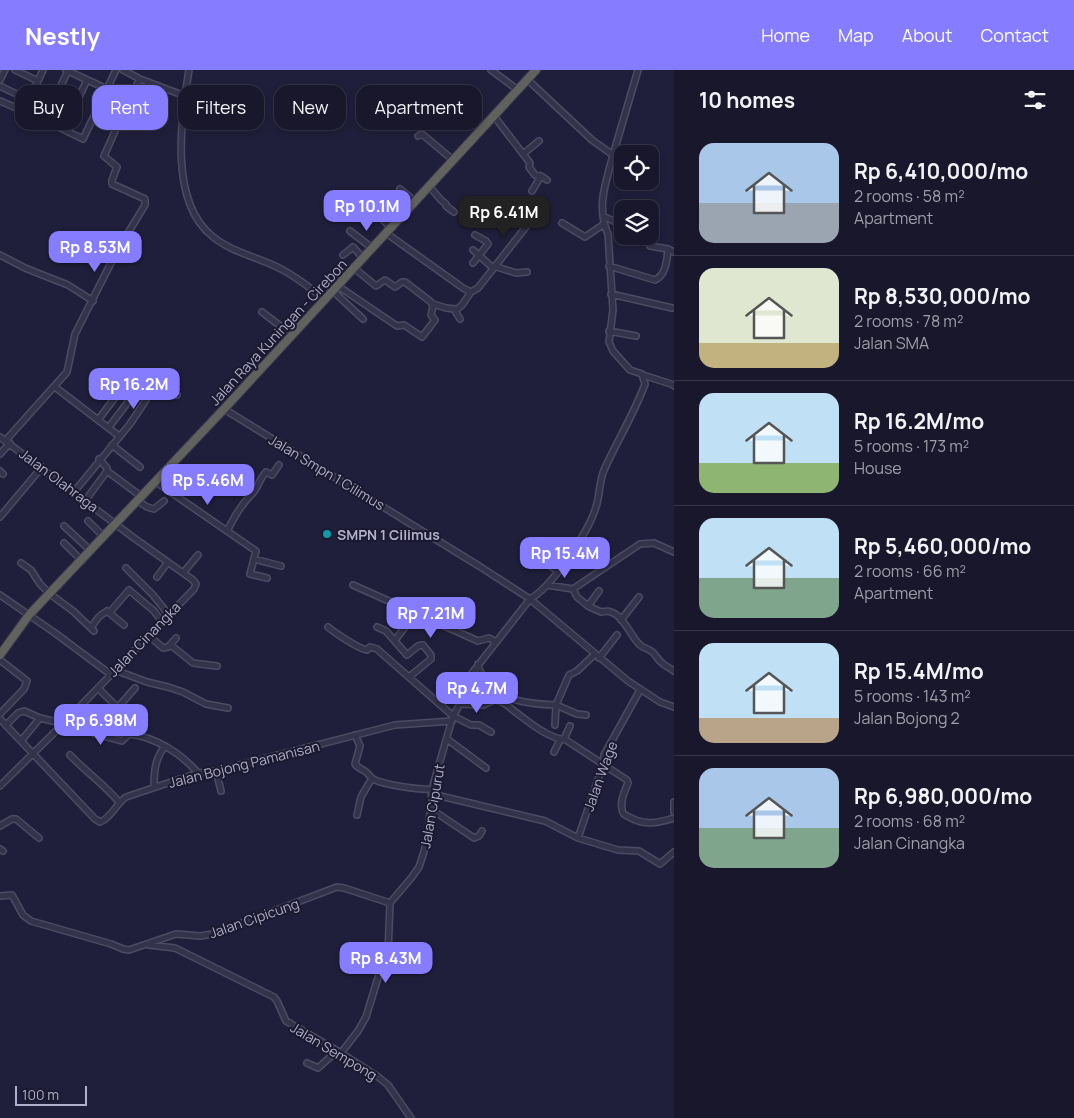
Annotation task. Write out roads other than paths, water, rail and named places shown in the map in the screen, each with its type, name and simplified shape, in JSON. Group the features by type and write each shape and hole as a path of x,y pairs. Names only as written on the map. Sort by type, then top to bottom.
{"highway":[{"name":"Jalan Raya Kuningan - Cirebon","path":"0,656 29,615 105,538 244,388 528,80 534,70"}],"street":[{"path":"0,80 5,70"},
{"path":"15,70 38,80"},
{"path":"36,85 43,70"},
{"path":"60,85 67,70 98,85"},
{"path":"109,85 116,70"},
{"path":"123,70 140,79 178,93"},
{"path":"187,85 189,70"},
{"path":"491,70 518,90"},
{"path":"638,70 602,197 604,224 608,234 613,314 609,331 609,342 613,351 630,370 674,386"},
{"path":"0,454 67,372 75,334 117,251 145,205 145,199 112,184 117,167 104,156 140,79"},
{"path":"82,91 87,80"},
{"path":"528,80 592,140 613,155"},
{"path":"0,86 15,93"},
{"path":"0,102 15,108"},
{"path":"494,116 524,154 530,163 529,167 534,175 541,176 547,180"},
{"path":"66,130 83,139 92,120"},
{"path":"184,130 182,167 185,190 195,215 212,236 232,249 281,269 326,298"},
{"path":"418,136 422,134 453,160"},
{"path":"524,154 539,141"},
{"path":"532,190 541,176"},
{"path":"429,186 446,206 454,212"},
{"path":"400,189 415,201"},
{"path":"375,212 389,230 463,288 471,292"},
{"path":"603,216 614,221"},
{"path":"354,268 376,286 385,280 395,287 405,282 433,304 455,309 462,305 471,292 478,288 529,223"},
{"path":"562,223 585,237 604,224"},
{"path":"350,231 372,248"},
{"path":"473,263 488,244 475,235"},
{"path":"650,245 674,252"},
{"path":"343,255 353,247 363,258"},
{"path":"609,266 655,280 662,273 668,249"},
{"path":"473,250 493,267 516,273 527,272"},
{"path":"0,255 25,268 68,285 93,301"},
{"path":"335,288 397,326 403,324 421,338 435,320 431,315 433,304"},
{"path":"335,288 363,319"},
{"path":"611,294 672,308"},
{"path":"455,309 455,313 460,319"},
{"path":"262,312 292,335"},
{"path":"609,331 636,336"},
{"name":"Jalan Cipurut","path":"390,903 419,867 423,855 432,809 432,791 452,719 460,704 458,691 530,599 539,594 558,571 590,521 597,506 606,468 642,392 644,384 643,375"},
{"path":"108,427 147,377 177,395"},
{"path":"55,387 119,436"},
{"path":"98,420 123,387"},
{"path":"74,492 130,424 146,400"},
{"name":"Jalan Smpn 1 Cilimus","path":"224,409 530,599 640,690 662,704 674,707"},
{"name":"Jalan Olahraga","path":"0,437 117,524"},
{"path":"112,445 140,467"},
{"path":"100,460 107,468 107,471 140,499 147,508 154,509 164,501"},
{"path":"226,531 238,509 256,488 262,476 266,472 272,475 279,465"},
{"path":"0,517 42,467"},
{"path":"85,501 107,471"},
{"path":"156,482 255,550 250,573 252,576 267,578"},
{"path":"88,521 105,538"},
{"name":"Jalan Cinangka","path":"0,786 64,723 196,586 196,582 117,524"},
{"path":"64,526 91,551"},
{"path":"64,543 82,561"},
{"path":"547,585 573,589 640,544 654,543 674,552"},
{"path":"183,573 198,555"},
{"path":"535,556 558,571"},
{"path":"254,559 281,566"},
{"path":"156,577 168,562"},
{"path":"21,563 31,570 40,584 50,594 73,611 92,630 106,610 111,610 129,590 154,611 162,622"},
{"path":"126,568 169,615"},
{"path":"353,585 478,641 488,638 496,642"},
{"path":"573,589 577,597 588,606 601,612 612,612 631,631 633,637 641,646 652,652 661,663 674,671"},
{"path":"588,606 599,590"},
{"path":"0,595 110,674"},
{"path":"620,620 639,597"},
{"path":"106,610 124,625"},
{"path":"395,640 410,620"},
{"path":"328,627 341,638 350,641 362,649 367,650 370,647 378,649 452,719 471,725 480,725 491,732"},
{"path":"377,627 386,631 407,655 418,646 423,645 431,655 431,659 409,677"},
{"path":"148,635 164,648 170,646 176,638"},
{"path":"555,725 556,705 569,675 597,656 617,635"},
{"path":"170,646 193,663 217,666"},
{"path":"0,660 27,682 24,689 0,714"},
{"path":"478,664 480,672 490,686 512,700 556,705 577,714 586,715"},
{"path":"115,670 147,682 168,686 206,704 228,708"},
{"path":"98,688 117,707"},
{"path":"106,721 135,688"},
{"name":"Jalan Wage","path":"578,838 603,766 604,755 640,690"},
{"path":"460,704 483,705 496,699 534,726 562,740 628,781 622,800 622,811 625,815 646,824 674,818"},
{"path":"6,725 18,713 24,710 40,718 56,723 64,723 122,742 131,734 165,746 198,773"},
{"path":"21,741 40,718"},
{"name":"Jalan Bojong Pamanisan","path":"0,719 98,822 104,821 120,802 133,794 198,773 394,725 452,719"},
{"path":"554,752 570,726"},
{"path":"355,735 360,746 357,767 372,778 385,783 432,791 545,821 578,838 618,850 639,851 660,864 674,852"},
{"path":"447,739 486,768"},
{"path":"154,787 154,768 160,752 165,746"},
{"path":"70,755 120,802"},
{"path":"216,770 220,791"},
{"path":"357,815 361,797 372,778"},
{"path":"674,802 674,812"},
{"path":"432,809 474,838 479,836 482,831"},
{"path":"0,826 12,819 16,819 39,838"},
{"name":"Jalan Cipicung","path":"0,896 8,894 15,899 26,918 111,944 123,950 149,945 176,934 200,936 214,934 337,887 390,903"},
{"path":"307,1063 318,1068 339,1052 358,1031 366,1017 380,971 388,953 390,903"},
{"name":"Jalan Sempong","path":"149,945 175,948 267,993 277,1001 286,1022 339,1052 388,1085 411,1118"}],"place":[{"name":"SMPN 1 Cilimus","path":"327,534"}]}
